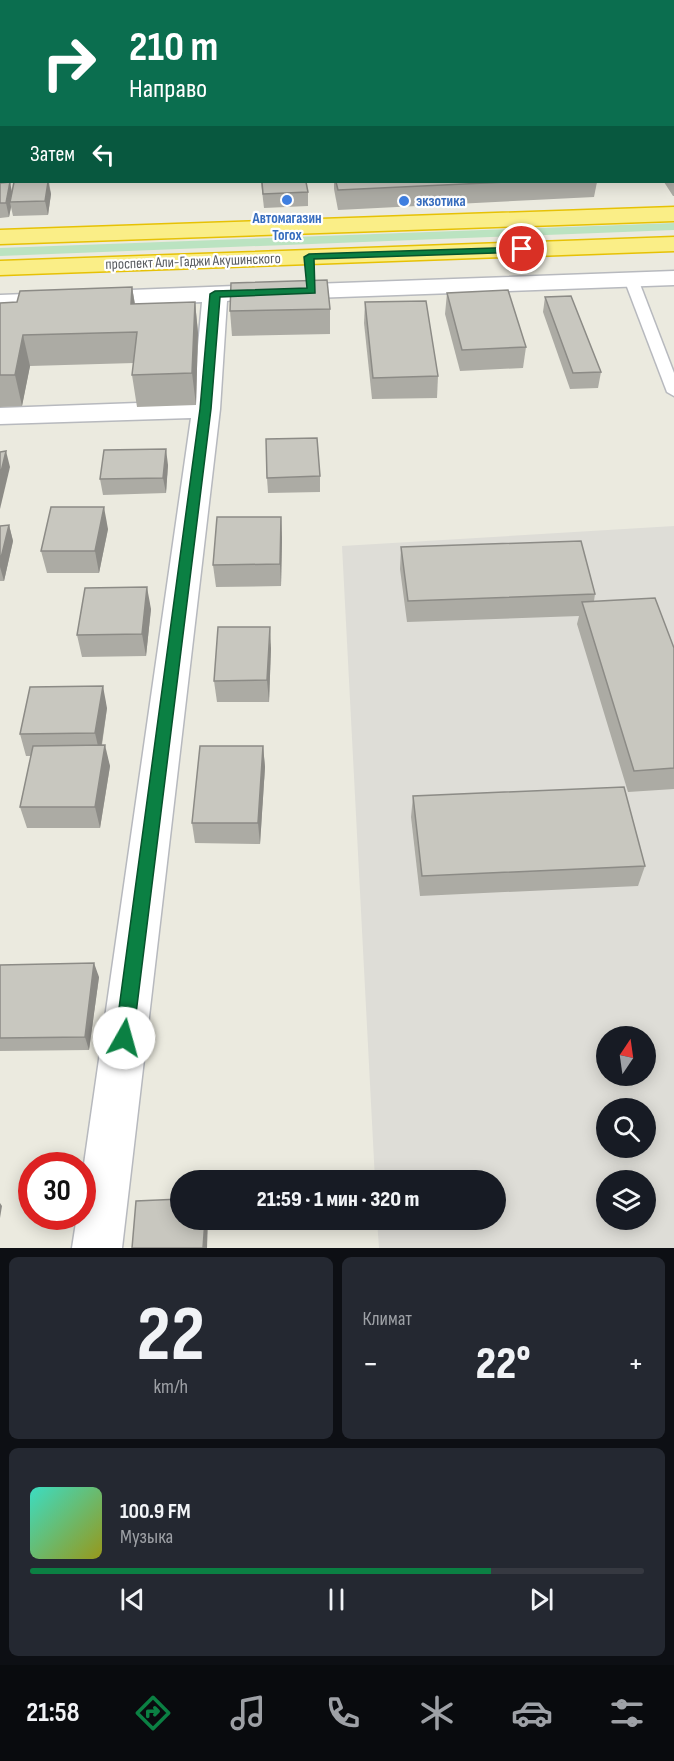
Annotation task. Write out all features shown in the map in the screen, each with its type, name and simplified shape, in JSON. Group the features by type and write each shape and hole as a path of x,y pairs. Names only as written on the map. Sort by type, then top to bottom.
{"highway":[{"name":"проспект Али-Гаджи Акушинского","path":"0,237 674,214"},
{"name":"проспект Али-Гаджи Акушинского","path":"0,268 674,244"}],"street":[{"path":"617,246 632,279"},
{"path":"309,257 312,291"},
{"path":"0,302 674,278"},
{"path":"97,1248 206,409 215,294"},
{"path":"0,416 206,409"}],"lane":[{"path":"632,279 674,392"}],"shaded area":[{"path":"674,526 674,1248 379,1248 378,1230 506,1230 506,1170 374,1170 342,546"}],"green space":[{"path":"674,223 674,230 0,256 0,248"}],"building":[{"path":"0,183 10,183 6,203 0,203"},
{"path":"14,183 48,183 45,201 10,202"},
{"path":"262,183 306,183 308,192 263,194"},
{"path":"336,183 485,183 338,190"},
{"path":"327,280 330,309 230,311 231,283"},
{"path":"132,287 131,304 195,302 192,373 132,375 137,332 23,335 15,375 0,375 0,303 17,302 20,291"},
{"path":"508,290 526,347 462,350 447,293"},
{"path":"571,296 601,372 573,373 545,297"},
{"path":"426,301 438,376 373,378 365,302"},
{"path":"317,438 320,476 267,478 266,439"},
{"path":"166,449 163,478 100,479 104,450"},
{"path":"6,451 0,476 0,452"},
{"path":"51,507 104,507 95,551 41,551"},
{"path":"217,517 281,517 280,564 213,565"},
{"path":"9,525 0,562 0,526"},
{"path":"581,541 595,594 408,601 401,547"},
{"path":"147,587 142,634 77,635 85,588"},
{"path":"655,598 674,648 674,768 634,771 582,602"},
{"path":"218,627 270,627 267,680 214,681"},
{"path":"103,686 95,733 20,734 30,687"},
{"path":"105,745 95,807 20,807 33,746"},
{"path":"200,746 263,746 258,823 192,823"},
{"path":"624,787 645,866 422,876 413,796"},
{"path":"94,963 85,1037 0,1038 0,965"},
{"path":"170,1199 170,1230 204,1230 203,1248 132,1248 136,1201"}],"place":[{"name":"Автомагазин Тогох","path":"287,200"},
{"name":"экзотика","path":"404,201"}],"route":[{"path":"124,1038 206,409 215,294 312,291 309,257 522,249"}]}
